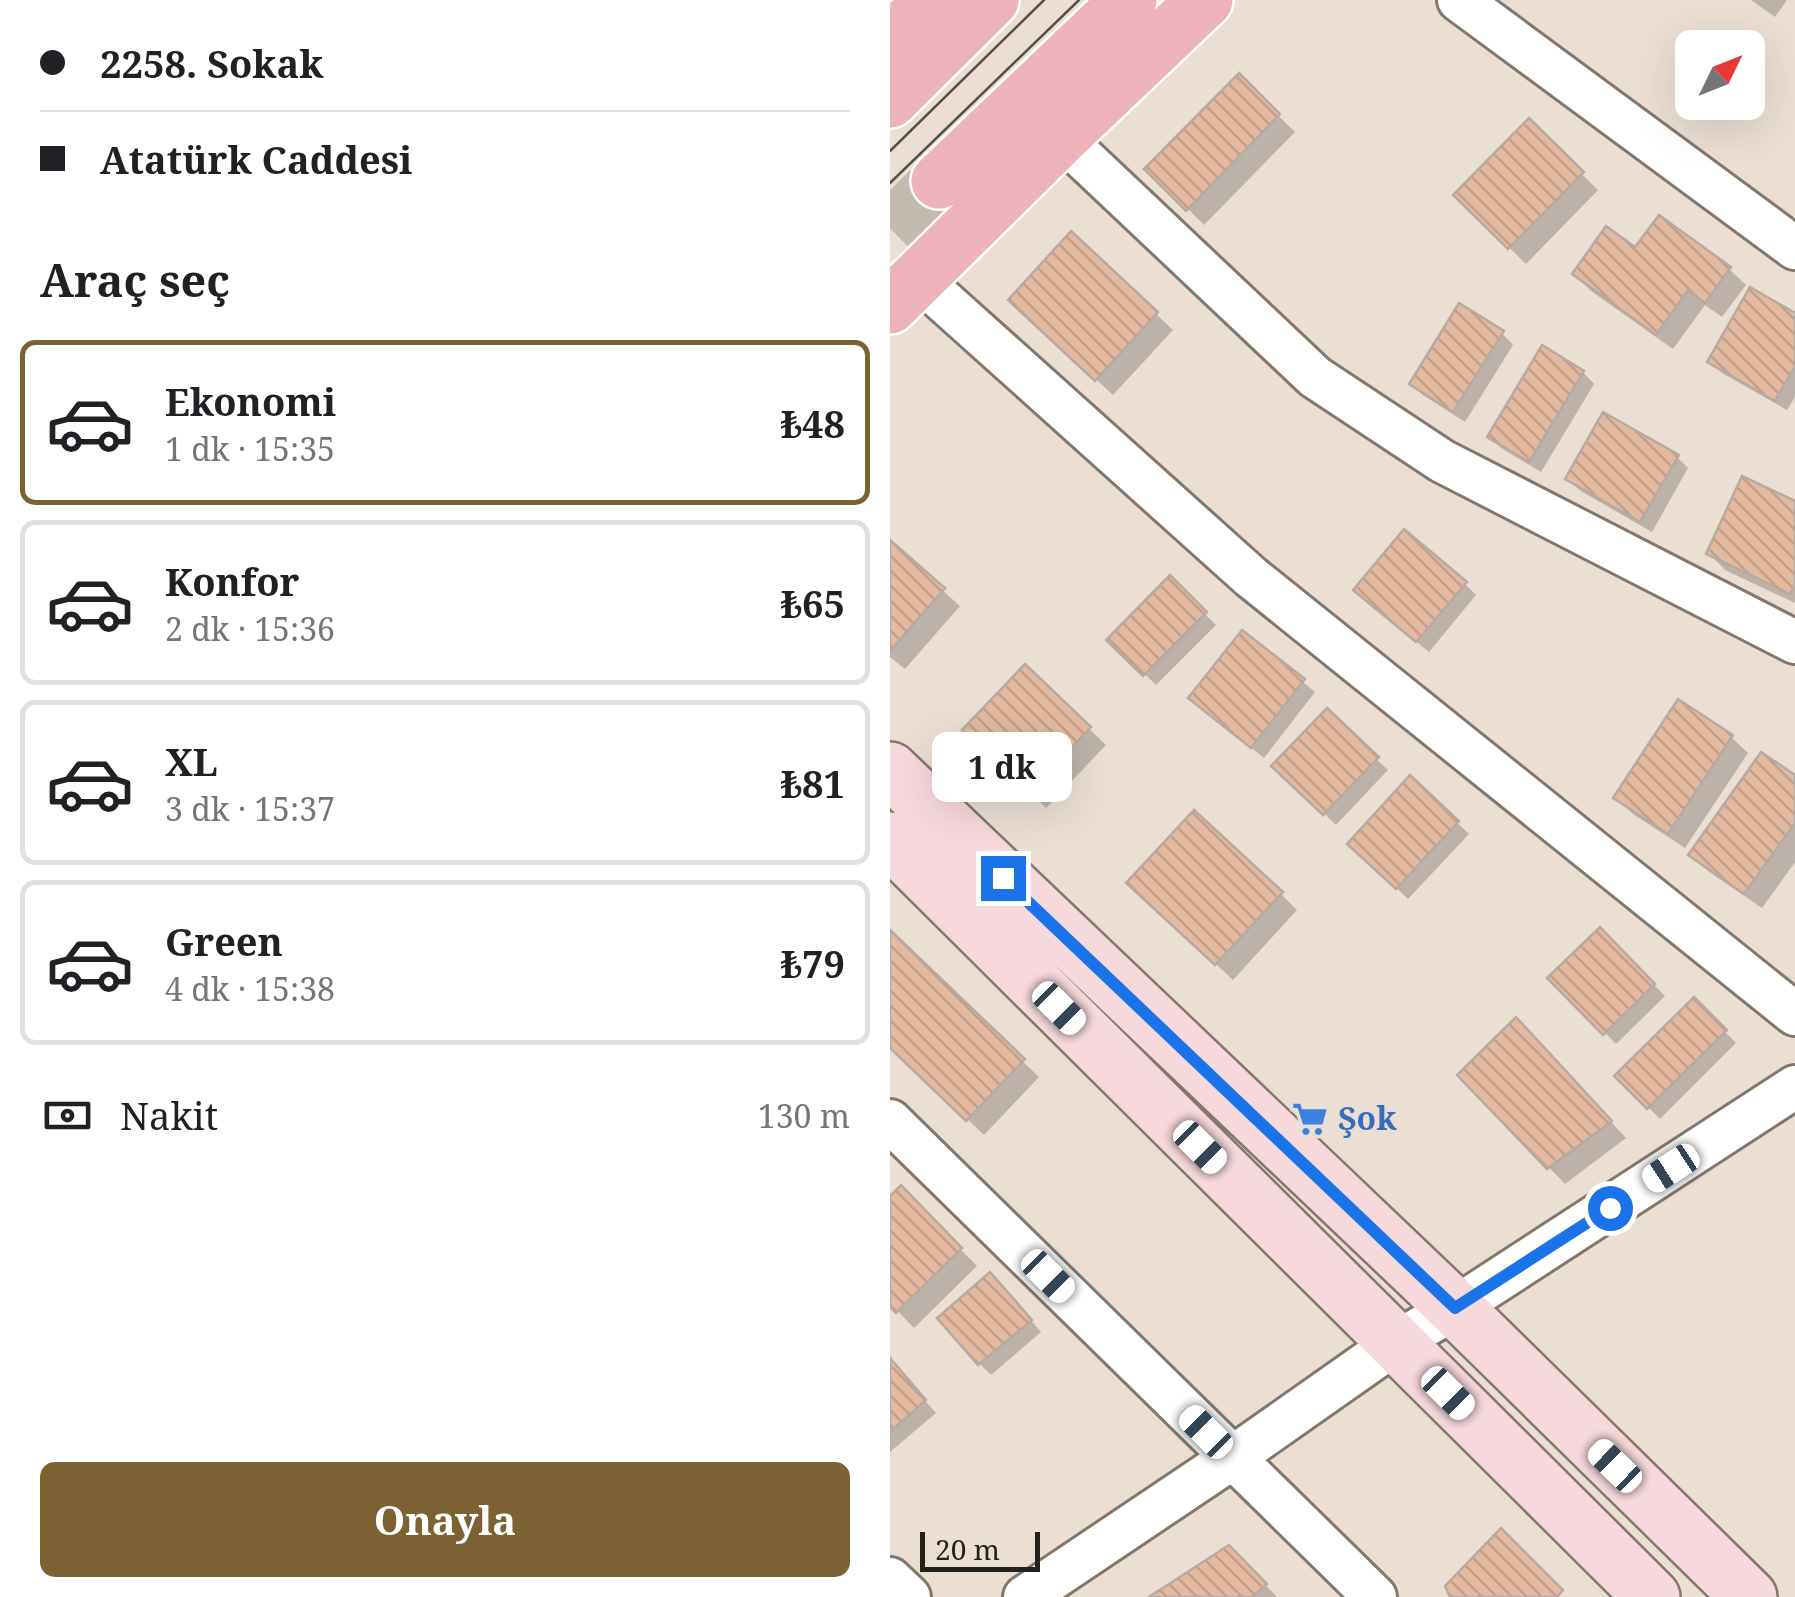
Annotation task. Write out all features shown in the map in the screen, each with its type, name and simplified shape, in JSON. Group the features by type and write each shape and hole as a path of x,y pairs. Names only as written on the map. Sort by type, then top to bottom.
{"main road":[{"path":"890,41 934,0"},
{"path":"890,100 992,0"},
{"path":"939,181 1129,0"},
{"path":"904,292 1205,0"},
{"path":"890,770 1455,1308 1748,1597"},
{"path":"890,840 1652,1597"}],"street":[{"path":"1459,0 1795,248"},
{"path":"1061,137 1316,377 1442,461 1795,642"},
{"path":"904,292 1795,1014"},
{"path":"1024,1597 1397,1342 1795,1087"},
{"path":"890,1121 1374,1597"},
{"path":"890,1579 909,1597"}],"building":[{"path":"1239,73 1280,114 1186,211 1144,169"},
{"path":"1529,118 1584,172 1508,249 1453,195"},
{"path":"1659,215 1731,267 1705,303 1688,290 1656,335 1572,274 1606,226 1635,247"},
{"path":"1071,231 1158,312 1095,381 1008,300"},
{"path":"1750,287 1795,313 1795,366 1775,401 1707,362"},
{"path":"1459,303 1504,331 1453,412 1409,384"},
{"path":"1542,345 1584,371 1529,462 1487,437"},
{"path":"1603,412 1679,455 1640,522 1565,479"},
{"path":"1742,476 1795,501 1795,584 1790,594 1706,554"},
{"path":"1404,529 1467,582 1416,642 1353,590"},
{"path":"890,540 945,588 890,651"},
{"path":"1170,575 1207,612 1143,676 1106,640"},
{"path":"1242,630 1305,679 1251,748 1188,698"},
{"path":"1025,664 1091,727 1028,793 962,730"},
{"path":"1678,699 1733,735 1668,834 1613,798"},
{"path":"1327,708 1379,757 1323,815 1271,766"},
{"path":"1761,752 1795,775 1795,823 1744,894 1688,855"},
{"path":"1410,775 1459,821 1396,889 1347,844"},
{"path":"1194,810 1283,892 1215,965 1126,883"},
{"path":"1600,927 1655,984 1603,1035 1547,978"},
{"path":"890,930 1025,1059 966,1121 890,1048"},
{"path":"1694,997 1727,1030 1647,1109 1614,1076"},
{"path":"1516,1017 1612,1121 1547,1169 1457,1075"},
{"path":"901,1185 962,1248 896,1313 890,1307 890,1196"},
{"path":"990,1272 1032,1320 978,1365 937,1318"},
{"path":"890,1358 926,1400 890,1432"},
{"path":"1501,1528 1563,1590 1557,1597 1450,1597 1445,1586"},
{"path":"1229,1545 1267,1584 1252,1597 1149,1597"}],"tunnel":[{"path":"890,228 939,181"}],"tram line":[{"path":"890,151 1044,0"},
{"path":"890,183 1079,0"}],"place":[{"name":"Şok","path":"1310,1119"}],"route":[{"path":"1003,878 1455,1308 1610,1208"}]}
